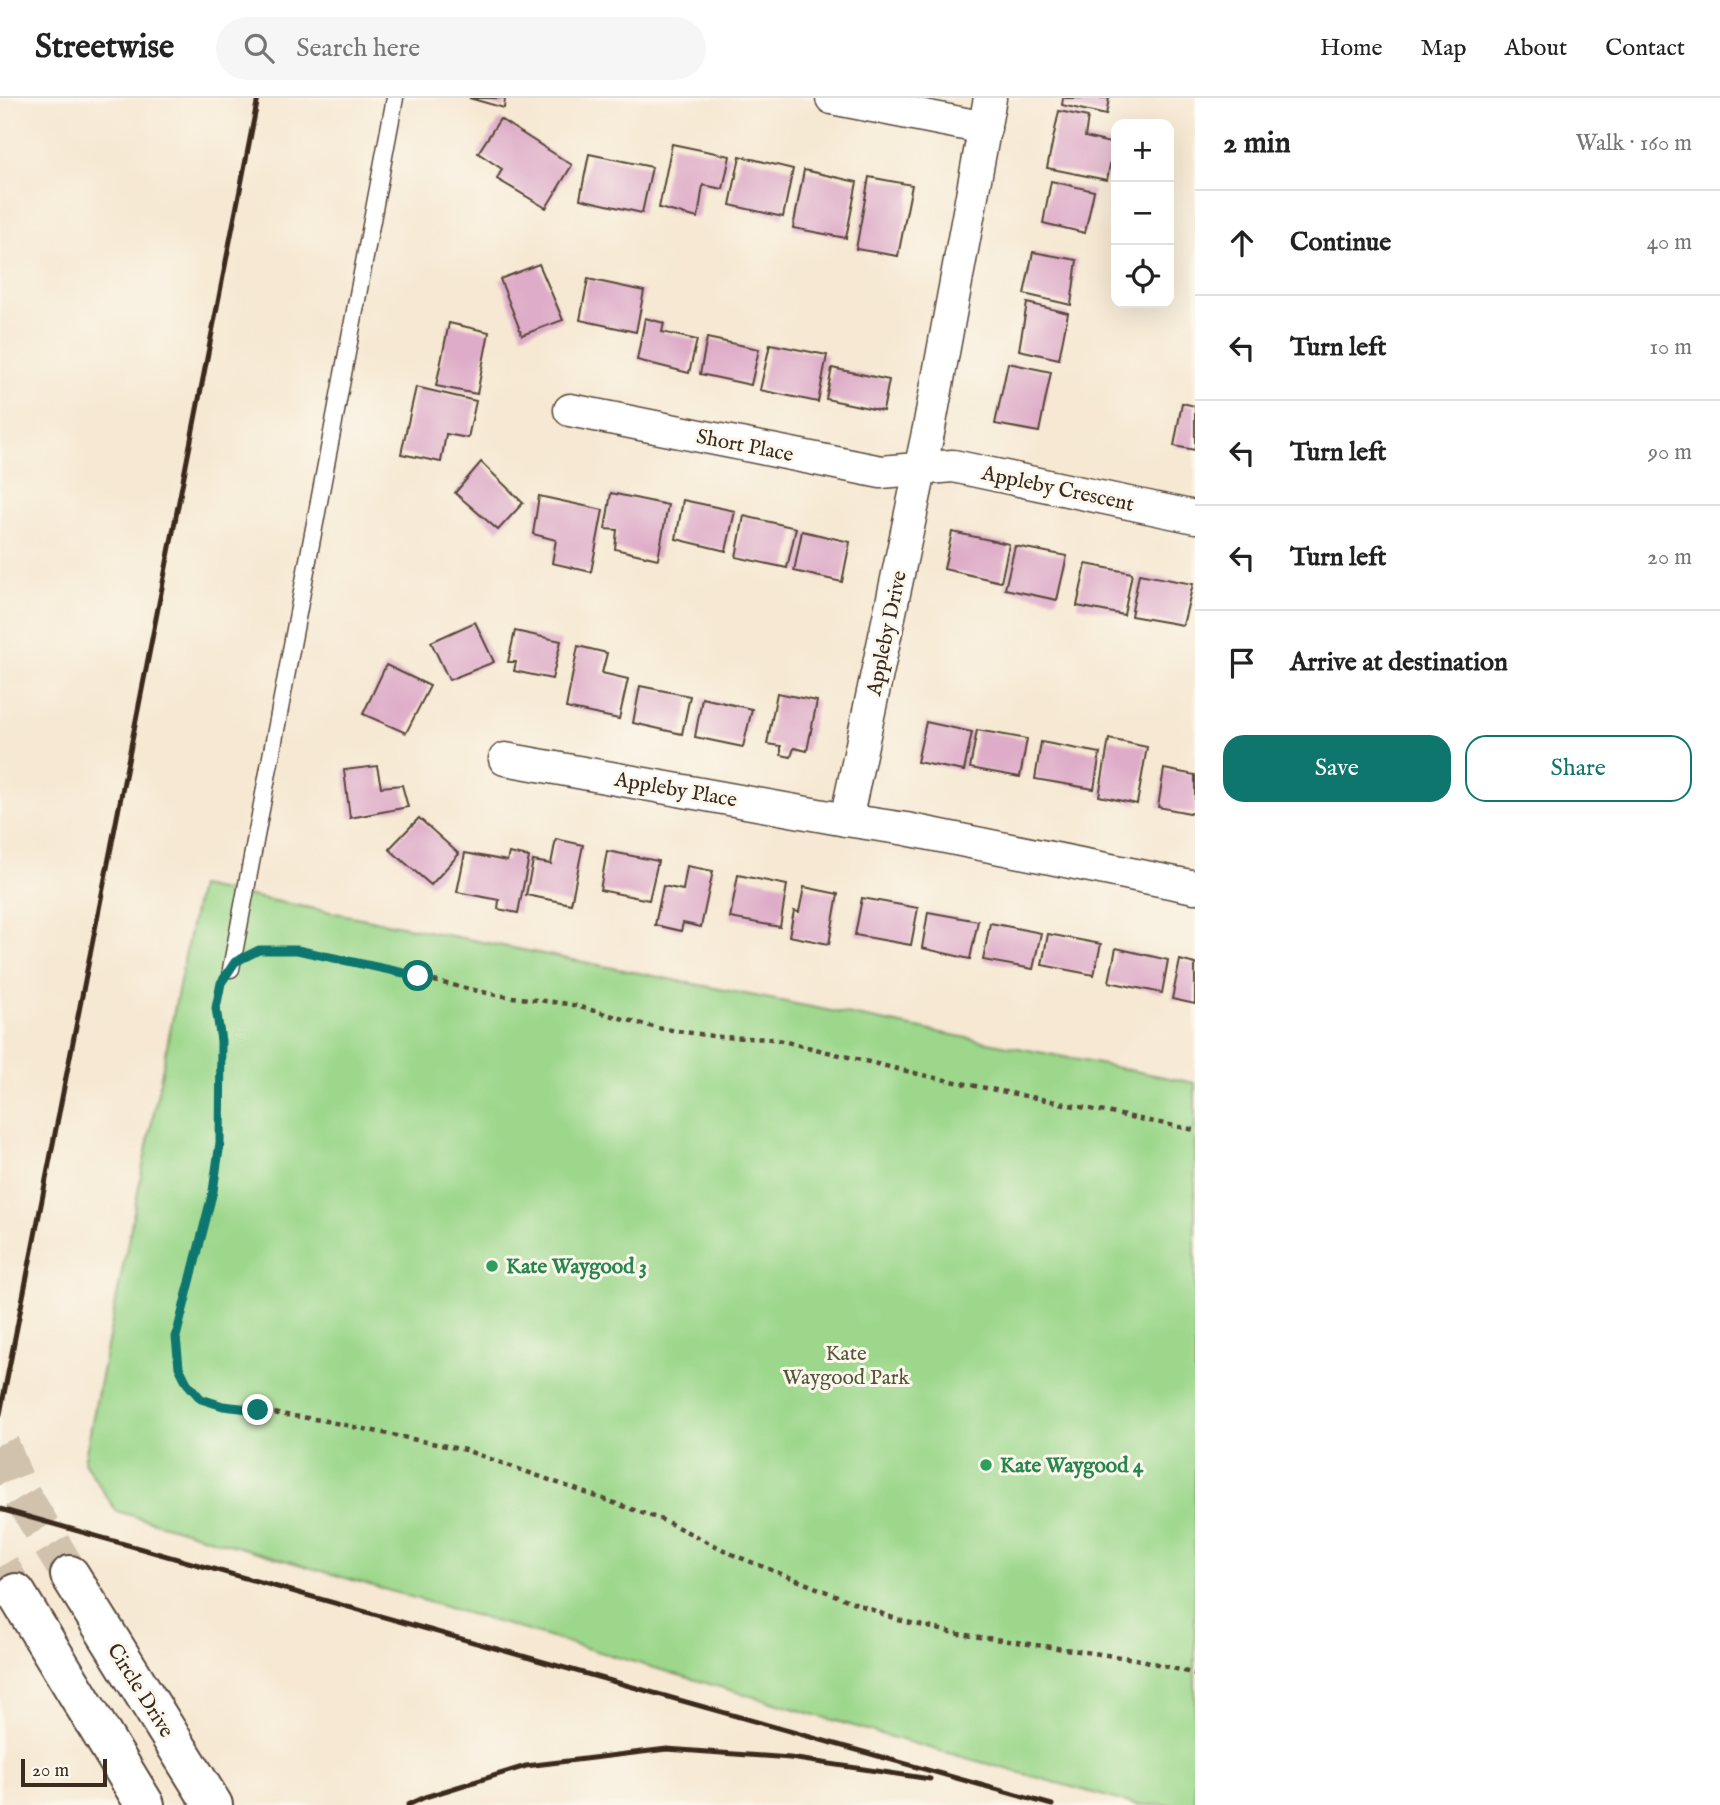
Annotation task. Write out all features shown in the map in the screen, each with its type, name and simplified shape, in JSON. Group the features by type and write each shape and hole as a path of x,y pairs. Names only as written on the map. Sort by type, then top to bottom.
{"highway":[{"name":"Circle Drive","path":"69,1575 214,1805"},
{"path":"16,1593 145,1805"}],"street":[{"path":"832,98 988,113"},
{"name":"Appleby Drive","path":"846,820 920,468 988,113"},
{"name":"Short Place","path":"570,411 881,472 920,468"},
{"name":"Appleby Crescent","path":"920,468 953,466 1195,517"},
{"name":"Appleby Place","path":"505,759 846,820"},
{"path":"846,820 906,829 1195,887"}],"lane":[{"path":"231,969 395,98"}],"path":[{"path":"1195,1130 931,1077 774,1039 720,1037 657,1028 615,1014 569,1004 496,995 297,950 259,950 235,962 221,983 216,1008 221,1041 220,1143 213,1191 176,1337 179,1367 187,1383 201,1399 223,1406 321,1420 465,1450 665,1521 736,1556 898,1620 959,1634 1142,1660 1195,1674"}],"green space":[{"name":"Kate Waygood Park","path":"199,886 1195,1083 1195,1805 1137,1805 908,1742 116,1511 84,1462"}],"building":[{"path":"469,98 505,98 504,108"},
{"path":"1063,98 1109,98 1106,115 1062,105"},
{"path":"1059,111 1088,117 1085,137 1111,143 1107,180 1047,168"},
{"path":"500,119 572,165 546,208 497,179 502,169 478,153"},
{"path":"672,144 730,156 723,189 703,185 698,218 659,208"},
{"path":"589,154 652,167 642,213 580,199"},
{"path":"740,156 793,169 783,217 730,205"},
{"path":"804,170 857,182 846,238 793,228"},
{"path":"869,177 912,185 898,256 856,249"},
{"path":"1051,181 1094,191 1085,233 1043,223"},
{"path":"1033,252 1077,260 1071,305 1024,294"},
{"path":"539,264 563,320 522,335 500,279"},
{"path":"588,279 644,291 636,332 580,320"},
{"path":"1027,303 1068,313 1059,359 1019,350"},
{"path":"645,318 664,323 662,332 697,340 689,373 637,360"},
{"path":"449,323 489,332 477,394 436,386"},
{"path":"707,338 759,349 751,385 700,374"},
{"path":"770,344 827,355 818,402 760,390"},
{"path":"1008,363 1051,372 1039,432 995,424"},
{"path":"832,368 889,380 883,411 826,399"},
{"path":"416,387 476,401 468,438 446,434 441,462 401,454"},
{"path":"1182,403 1195,406 1195,450 1174,446"},
{"path":"481,462 523,503 498,530 455,493"},
{"path":"611,493 668,505 658,559 615,549 617,530 605,529"},
{"path":"539,496 603,510 591,572 552,563 556,540 533,534"},
{"path":"683,500 735,511 726,551 676,539"},
{"path":"744,516 796,528 787,568 736,557"},
{"path":"802,531 850,542 842,582 794,571"},
{"path":"952,532 1009,544 1001,582 944,569"},
{"path":"1015,546 1067,556 1057,600 1005,589"},
{"path":"1086,564 1132,573 1124,615 1077,606"},
{"path":"1139,574 1193,584 1183,625 1131,616"},
{"path":"475,622 494,662 449,680 431,642"},
{"path":"515,631 561,641 552,679 514,671 516,662 508,662"},
{"path":"578,646 607,653 602,673 628,679 619,719 566,708"},
{"path":"386,665 430,686 406,733 363,714"},
{"path":"640,686 690,696 682,734 633,723"},
{"path":"777,693 817,701 807,751 794,748 791,757 781,755 781,746 767,744"},
{"path":"702,698 752,709 743,747 695,737"},
{"path":"926,722 972,732 964,771 917,762"},
{"path":"977,730 1027,739 1020,777 970,768"},
{"path":"1109,739 1147,747 1137,804 1099,796"},
{"path":"1041,742 1100,753 1094,789 1035,779"},
{"path":"377,766 381,787 402,785 408,807 350,818 344,770"},
{"path":"1164,769 1195,775 1195,814 1158,807"},
{"path":"419,818 459,854 431,885 389,849"},
{"path":"556,839 583,845 571,904 526,895 533,861 551,864"},
{"path":"607,851 658,861 649,900 600,890"},
{"path":"465,853 507,861 509,853 529,857 518,913 498,909 499,900 457,892"},
{"path":"687,866 713,871 701,927 683,923 681,931 655,925 663,886 683,890"},
{"path":"738,875 787,885 780,927 730,918"},
{"path":"804,887 838,894 829,944 789,936 794,911 799,912"},
{"path":"862,898 918,908 911,945 855,935"},
{"path":"928,912 978,921 970,959 922,948"},
{"path":"990,923 1041,933 1033,969 983,960"},
{"path":"1048,934 1101,944 1094,975 1042,965"},
{"path":"1116,948 1168,960 1162,993 1109,982"},
{"path":"1180,960 1195,964 1195,1004 1172,999"}],"tunnel":[{"path":"0,1444 18,1489 70,1575"},
{"path":"0,1567 16,1593"}],"railway":[{"path":"0,1414 258,98"},
{"path":"0,1509 1052,1805"},
{"path":"408,1805 425,1797 526,1766 667,1749 790,1758 930,1779"}],"place":[{"name":"Kate Waygood 3","path":"492,1266"},
{"name":"Kate Waygood 4","path":"986,1465"}],"route":[{"path":"258,1410 223,1406 201,1399 187,1383 179,1367 176,1337 199,1254 220,1143 221,1041 216,1008 221,983 235,962 259,950 297,950 418,976"}]}
